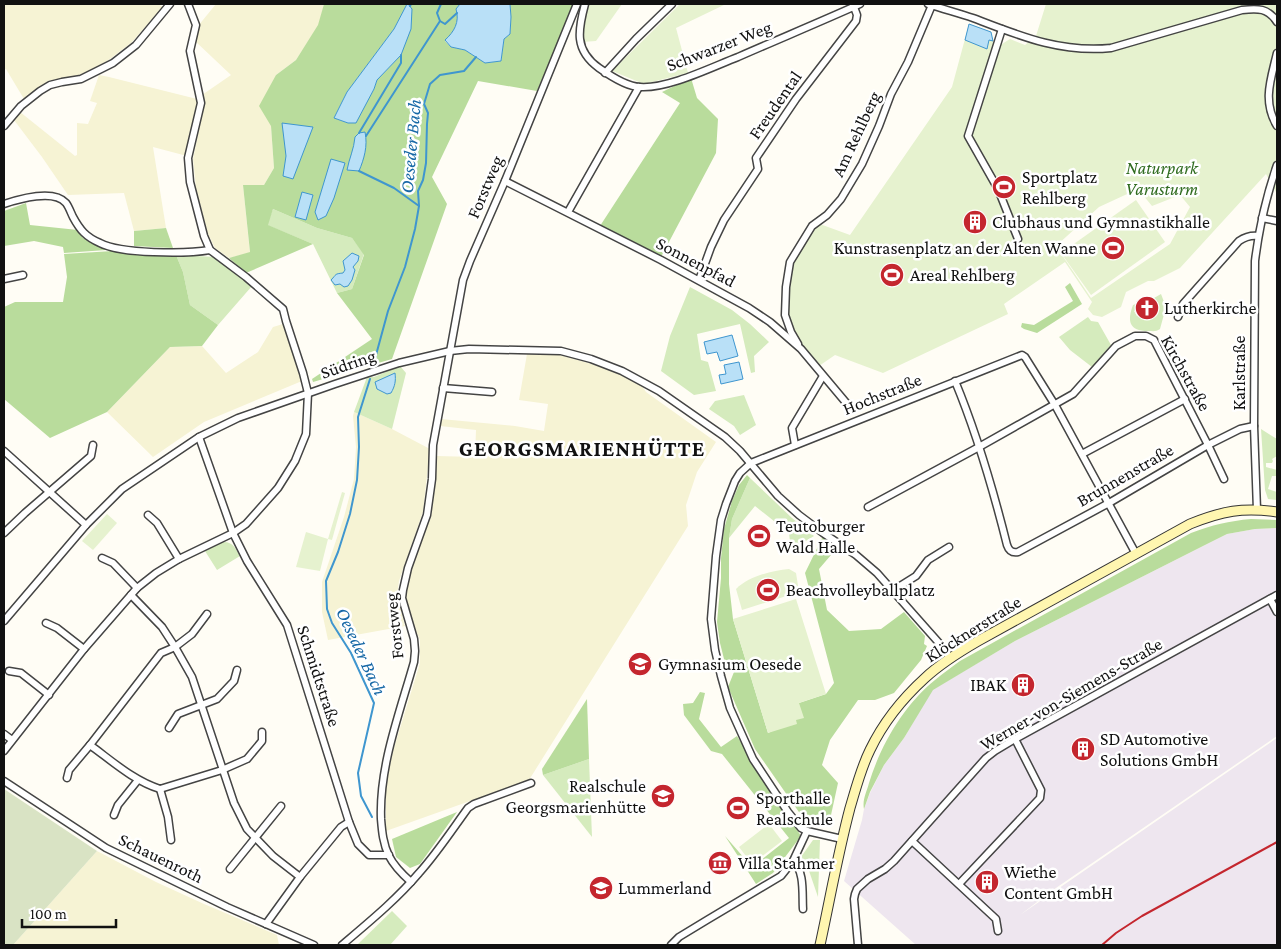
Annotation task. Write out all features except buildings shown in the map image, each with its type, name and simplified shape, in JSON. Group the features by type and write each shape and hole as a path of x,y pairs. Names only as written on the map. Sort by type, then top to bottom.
{"main road":[{"name":"Klöcknerstraße","path":"820,945 842,839 858,780 870,749 900,703 926,676 950,658 978,641 1190,524 1210,516 1236,510 1277,512"}],"street":[{"path":"4,126 21,106 50,85 81,79 113,63 136,45 170,4"},
{"path":"4,751 84,649 137,588 156,573 179,559 233,533 246,524 278,488 295,461 306,434 308,393 283,310 246,277 210,250 204,236 190,182 188,158 201,103 190,51 196,25 188,4"},
{"name":"Forstweg","path":"411,882 401,873 389,856 382,837 381,812 386,759 414,662 414,639 402,598 403,590 408,568 427,515 432,479 433,445 463,280 577,4"},
{"name":"Schwarzer Weg","path":"585,4 579,25 580,42 584,53 592,63 605,73 639,87 660,85 696,74 857,5"},
{"path":"605,73 672,4"},
{"path":"930,4 1033,40 1072,48 1111,48 1242,10 1264,10 1272,15 1277,22"},
{"name":"Am Rehlberg","path":"801,349 791,332 785,316 786,287 790,262 812,226 827,215 841,199 862,164 891,94 908,62 930,4"},
{"name":"Freudental","path":"699,280 711,247 724,220 758,169 756,158 796,99 856,21 857,5"},
{"path":"1002,29 968,136 998,190 1018,239"},
{"path":"1277,53 1268,89 1269,106 1277,126"},
{"path":"568,212 639,87"},
{"name":"Karlstraße","path":"1257,510 1254,426 1255,261 1262,218 1277,165"},
{"name":"Sonnenpfad","path":"505,181 699,280 749,308 770,322 801,349 848,405"},
{"path":"4,204 41,196 61,199 67,204 79,229 100,244 113,248 173,252 210,250"},
{"path":"1262,218 1277,220"},
{"path":"1178,317 1183,304 1239,241 1245,237 1258,236"},
{"path":"4,280 23,275"},
{"name":"Kirchstraße","path":"1054,405 1073,394 1116,346 1135,336 1146,336 1154,340 1159,348 1224,479"},
{"name":"Südring","path":"4,621 86,525 122,489 199,437 238,418 399,363 450,351 476,349 560,351 591,359 622,371 659,391 725,437 751,463 778,496 799,515 822,533 856,555 877,573 950,658"},
{"name":"Hochstraße","path":"751,463 1022,355 1054,405"},
{"path":"795,445 792,428 823,376"},
{"path":"955,381 970,416 979,447"},
{"path":"443,388 492,392"},
{"path":"1082,454 1185,399"},
{"path":"868,507 1054,405 1136,554"},
{"name":"Brunnenstraße","path":"979,447 994,494 1006,545 1012,552 1018,552 1109,503 1208,445 1240,429 1254,426"},
{"name":"Schmidtstraße","path":"199,437 233,533 247,561 287,625 349,822 358,844 369,855 389,856"},
{"path":"4,533 92,456 94,445"},
{"path":"4,451 86,525"},
{"path":"751,463 740,473 735,481 721,520 716,556 712,619 715,650 721,676 730,708 753,759 788,812 797,824 807,831 842,839"},
{"path":"148,515 157,523 179,559"},
{"path":"892,591 916,576 928,560 950,547"},
{"path":"102,558 113,563 137,588"},
{"path":"131,594 162,626 192,677 222,770 234,803 247,829 273,856 300,877"},
{"name":"Werner-von-Siemens-Straße","path":"858,945 854,899 857,890 868,878 889,867 986,758 995,751 1277,595"},
{"path":"1270,599 1277,612"},
{"path":"67,778 69,770 161,653 192,634 207,614"},
{"path":"46,623 57,628 84,649"},
{"path":"170,728 178,714 217,699 234,681 238,670"},
{"path":"10,671 20,673 49,695"},
{"path":"90,745 138,780 160,789 222,770 247,759 262,741 262,732"},
{"path":"4,734 12,740"},
{"path":"959,884 1040,798 1041,790 1015,740"},
{"path":"114,815 118,805 138,780"},
{"name":"Schauenroth","path":"4,781 106,848 314,945"},
{"path":"342,945 372,920 411,882 438,850 468,808 479,802 531,783"},
{"path":"160,789 168,817 171,840"},
{"path":"230,869 281,806"},
{"path":"266,924 300,877 341,827 349,822"},
{"path":"671,945 679,937 781,876 793,861 807,831"},
{"path":"912,841 996,919 998,931"},
{"path":"793,861 798,865 801,872 803,909"}],"shaded area":[{"path":"4,4 158,4 163,7 131,43 110,59 92,70 79,75 48,81 24,99 6,69 4,70"},
{"path":"216,4 324,4 319,25 296,60 276,75 271,126 274,168 264,185 243,185 250,253 229,258 215,248 208,234 196,188 193,159 204,105 202,95 231,75 195,41 198,26"},
{"path":"99,75 197,99 197,109 187,156 153,147 166,228 134,231 124,193 68,195 14,120 20,112 75,156 77,155 77,123 88,124 97,103 90,101"},
{"path":"283,324 302,381 204,422 153,457 107,412 170,347 202,346 226,373 258,352 273,327"},
{"path":"527,354 559,355 619,374 642,386 646,392 716,442 697,472 686,505 688,526 529,780 386,831 386,784 393,751 420,663 420,640 412,622 406,598 406,587 420,543 431,517 437,456 475,457 476,430 440,426 441,419 515,426 544,431 548,404 519,400"},
{"path":"354,412 430,449 423,512 399,581 397,595 405,626 328,640 322,612 322,582 344,517 354,479 356,447"},
{"path":"1277,528 1277,736 1053,890 1020,915 1277,738 1277,945 916,945 844,881 870,793 884,765 904,738 932,690 1015,641 1227,534 1255,529"},
{"path":"97,851 156,882 277,935 279,945 13,945"}],"green space":[{"path":"324,4 407,4 394,29 347,92 334,118 348,123 355,123 377,80 401,55 412,9 408,4 460,4 456,9 455,27 445,41 451,47 465,50 485,63 501,61 504,39 510,34 510,4 574,4 537,91 478,81 432,177 447,204 392,359 313,382 312,379 372,339 337,293 352,289 364,255 352,238 317,228 273,209 268,225 313,244 246,273 229,258 250,252 243,185 264,185 274,168 271,126 259,106 276,75 296,60 318,25"},
{"path":"588,4 622,4 596,41 582,42 581,24"},
{"path":"680,4 726,4 676,28 688,73 644,84 612,71"},
{"name":"Naturpark Varusturm","path":"1046,4 1277,4 1277,194 1266,174 1180,268 1126,292 1121,307 1102,317 1093,315 1088,309 1092,302 1065,262 1004,304 1008,314 883,373 835,355 819,366 801,349 785,315 790,262 817,223 850,235 952,87 969,24 991,32 993,41 1002,44 1010,39 1025,45 1036,36","holes":["1138,189 1152,206 1180,195 1190,207 1170,244 1091,298 1056,246 1099,207"]},
{"path":"691,78 697,98 718,119 716,153 661,257 600,226 680,103 662,92"},
{"name":"Kunstrasenplatz an der Alten Wanne","path":"1136,200 1165,242 1091,295 1061,253"},
{"path":"26,203 30,225 78,230 83,238 106,250 64,253 63,247 34,241 4,246 4,211"},
{"path":"273,209 317,228 352,238 364,254 352,289 337,293 313,244 267,225"},
{"path":"166,228 173,248 134,246 134,231"},
{"path":"113,251 133,254 176,255 183,272 190,305 218,325 202,346 170,347 107,412 50,438 4,399 4,307 15,302 63,302 67,277 64,254"},
{"path":"176,255 216,257 252,286 218,325 190,305 183,272"},
{"path":"1070,283 1082,304 1037,333 1021,327 1022,323 1034,325 1073,301 1065,287"},
{"path":"690,287 732,310 769,342 754,356 755,372 751,373 740,324 697,334 701,360 708,362 716,391 694,395 661,371 670,336"},
{"path":"1161,294 1166,307 1160,329 1157,331 1142,331 1133,327 1130,316 1133,305 1136,304 1138,309 1134,311 1137,316 1141,314 1143,318 1150,314 1149,312 1159,307 1154,298"},
{"path":"1088,317 1091,321 1098,322 1111,345 1092,367 1070,350 1059,337"},
{"path":"400,366 406,373 392,429 354,412 367,377 374,377"},
{"path":"744,395 756,425 740,435 734,426 709,409 715,401"},
{"path":"1261,429 1277,439 1277,456 1272,459 1272,463 1266,463 1266,467 1277,470 1277,476 1272,476 1268,489 1277,492 1277,500 1268,499 1265,490"},
{"path":"747,475 750,478 732,519 729,538 729,584 733,619 768,733 796,720 799,703 826,694 834,683 805,573 823,536 837,548 819,569 827,610 849,631 881,629 904,612 925,636 924,644 927,646 921,660 894,693 875,700 858,700 830,740 822,765 838,783 831,815 824,826 813,825 801,815 755,749 728,687 734,672 725,663 717,622 721,558 724,529 732,501 739,485"},
{"path":"750,478 814,536 791,550 789,533 755,506 729,538 732,519"},
{"path":"342,492 345,493 332,540 328,539"},
{"path":"107,514 117,523 93,550 82,541"},
{"path":"1251,519 1277,520 1277,528 1255,529 1227,534 1015,641 933,690 904,738 884,765 870,792 864,809 864,799 874,768 895,726 913,701 944,672 960,661 1191,533 1221,524"},
{"path":"306,532 328,539 320,571 296,567"},
{"path":"222,542 231,544 240,556 217,570 205,551"},
{"name":"Beachvolleyballplatz","path":"789,569 796,573 799,592 742,610 736,589 741,584 761,575"},
{"path":"796,599 826,694 799,703 804,718 796,720 797,724 768,733 733,619"},
{"path":"700,692 705,693 699,719 721,747 737,736 801,836 773,873 756,884 725,836 752,867 789,838 722,754 711,751 684,715 683,704 693,703"},
{"path":"587,699 589,759 543,775 542,769"},
{"path":"589,759 592,837 543,775"},
{"path":"4,789 97,851 13,945 4,945"},
{"path":"457,812 420,864 410,868 396,857 392,839"},
{"path":"769,824 782,841 752,864 739,847"},
{"path":"813,840 820,840 818,897 807,865 801,857"},
{"path":"392,911 407,926 390,945 357,945"}],"water":[{"path":"407,4 412,9 411,29 401,55 377,80 356,123 348,123 334,118 347,92 394,29"},
{"path":"460,4 510,4 510,34 504,39 501,61 485,63 465,50 451,47 445,40 455,26 457,18 456,9"},
{"path":"969,24 991,32 993,41 989,40 987,49 965,40"},
{"path":"282,123 313,127 293,179 283,176 286,156"},
{"path":"365,132 365,152 359,171 347,170 355,137 359,133"},
{"path":"331,159 345,163 326,216 318,220 315,212"},
{"path":"302,192 313,195 306,220 295,217"},
{"path":"352,253 359,256 358,261 353,267 355,270 352,280 348,286 335,285 331,280 336,275 343,273 345,270 343,261"},
{"path":"732,335 738,356 720,361 717,352 707,354 704,342"},
{"path":"739,362 743,379 721,384 719,375 726,374 724,365"},
{"path":"395,373 395,383 391,393 387,394 377,389 375,382"}],"waterway":[{"path":"366,136 440,21 437,13 441,4"},
{"path":"440,21 445,24 457,13"},
{"path":"359,133 401,63 401,55"},
{"name":"Oeseder Bach","path":"419,206 418,191 423,180 426,163 428,113 424,104 430,84 440,75 464,71 476,57"},
{"name":"Oeseder Bach","path":"359,171 394,188 419,206 405,267 388,311 373,366"},
{"name":"Oeseder Bach","path":"370,379 358,417 357,480 350,514 338,552 326,581 327,609 332,623 351,653 374,703 358,773 361,796 372,817"}],"railway":[{"path":"1102,945 1142,916 1277,842"}],"place":[{"name":"Sportplatz Rehlberg","path":"1004,187"},
{"name":"Clubhaus und Gymnastikhalle","path":"975,222"},
{"name":"Kunstrasenplatz an der Alten Wanne","path":"1113,248"},
{"name":"Areal Rehlberg","path":"892,275"},
{"name":"Lutherkirche","path":"1147,308"},
{"name":"Teutoburger Wald Halle","path":"759,536"},
{"name":"Beachvolleyballplatz","path":"768,590"},
{"name":"Gymnasium Oesede","path":"640,664"},
{"name":"IBAK","path":"1023,685"},
{"name":"SD Automotive Solutions GmbH","path":"1083,749"},
{"name":"Realschule Georgsmarienhütte","path":"663,796"},
{"name":"Sporthalle Realschule","path":"738,808"},
{"name":"Villa Stahmer","path":"720,863"},
{"name":"Wiethe Content GmbH","path":"987,882"},
{"name":"Lummerland","path":"601,888"}],"district":[{"name":"GEORGSMARIENHÜTTE","path":"582,448"}]}
